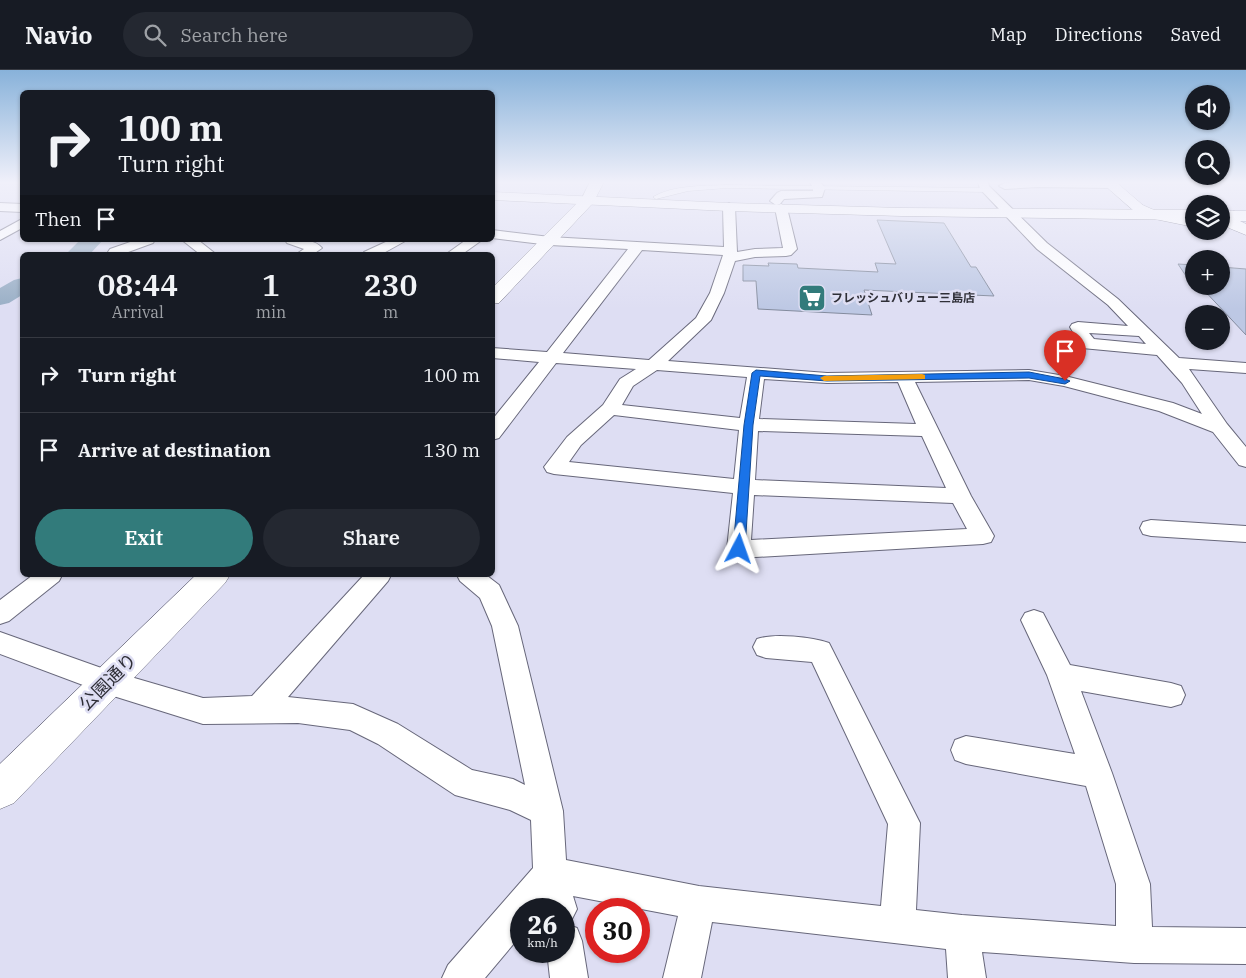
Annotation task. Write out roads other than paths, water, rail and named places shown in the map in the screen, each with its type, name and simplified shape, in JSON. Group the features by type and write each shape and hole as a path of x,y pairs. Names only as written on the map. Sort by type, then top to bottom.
{"main road":[{"path":"495,296 564,224"},
{"path":"1235,224 1246,231"},
{"path":"1230,228 1246,231"},
{"name":"公園通り","path":"0,790 213,577"}],"street":[{"path":"0,236 20,224"},
{"path":"729,224 730,255 717,293 703,320 652,366 626,383 610,409 574,441 554,467 743,487 960,496"},
{"path":"495,234 550,241 638,246 730,255 786,252 790,249 784,224"},
{"path":"1021,224 1042,246 1113,302 1162,350 1189,380 1220,428 1246,460"},
{"path":"115,252 142,242"},
{"path":"192,242 206,252"},
{"path":"298,242 316,248 308,252"},
{"path":"375,252 396,242"},
{"path":"457,252 472,242"},
{"path":"495,430 638,246"},
{"path":"1144,332 1078,327 1088,344 1162,350"},
{"path":"495,353 827,378 1029,375 1065,381 1166,407 1220,428"},
{"path":"1174,363 1246,368"},
{"path":"756,373 743,487 739,549 982,536 960,496 904,378"},
{"path":"610,409 749,425 930,430"},
{"path":"1151,528 1246,534"},
{"path":"0,614 47,577"},
{"path":"259,708 377,577"},
{"path":"471,577 490,592 505,626 547,812 550,874 556,898"},
{"path":"1034,620 1061,675 1098,773 1134,884 1134,945"},
{"path":"0,643 107,682 203,711 259,708 298,710 353,717 388,734 466,784 513,795 547,812"},
{"path":"766,647 820,652 904,822 897,925"},
{"path":"1061,675 1171,695"},
{"path":"966,750 1098,773"},
{"path":"550,874 700,903 962,933 1134,945 1246,946"},
{"path":"461,978 550,874"},
{"path":"682,978 700,903"},
{"path":"962,933 967,978"},
{"path":"567,963 569,978"}],"waterway":[{"path":"79,252 90,242"},
{"path":"0,298 20,286"}],"place":[{"name":"フレッシュバリュー三島店","path":"812,298"}]}
